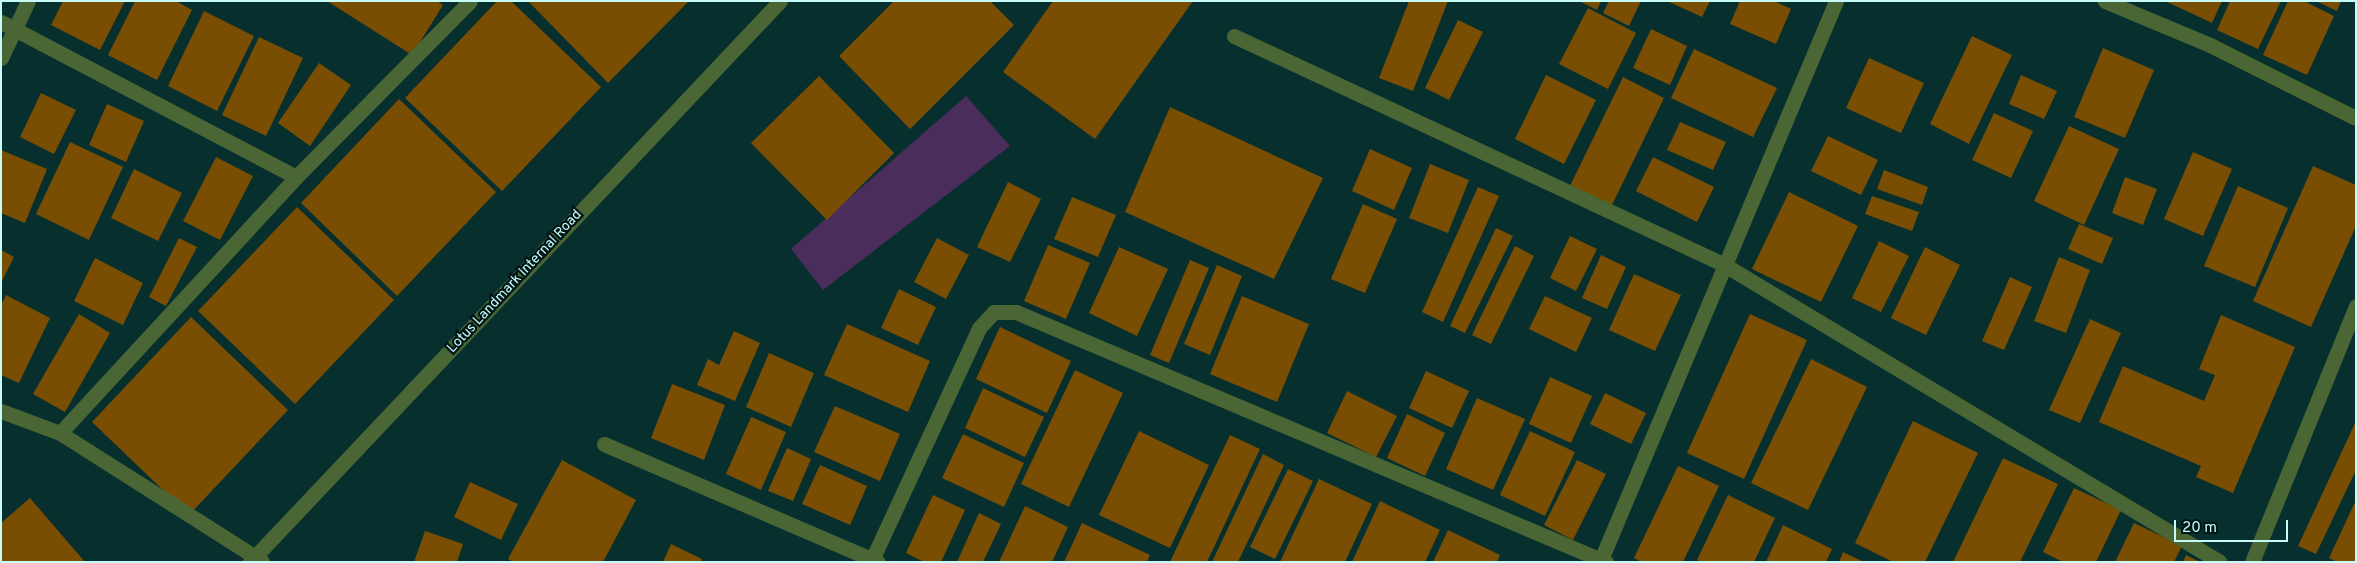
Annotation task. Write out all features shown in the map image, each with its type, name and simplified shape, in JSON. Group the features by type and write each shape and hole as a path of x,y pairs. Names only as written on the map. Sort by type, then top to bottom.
{"street":[{"path":"1,58 8,25 28,1"},
{"path":"60,433 296,177 470,1"},
{"name":"Lotus Landmark Internal Road","path":"256,560 780,1"},
{"path":"604,444 873,561 979,328 994,312 1016,312 1602,561 1723,264 1836,1"},
{"path":"2106,1 2210,45 2356,118"},
{"path":"8,25 296,177"},
{"path":"1234,36 1723,264 2220,562"},
{"path":"2252,562 2356,306"},
{"path":"1,411 60,433 256,560"}],"shaded area":[{"path":"966,96 1010,146 823,290 791,249"}],"building":[{"path":"63,1 125,1 100,50 51,25"},
{"path":"135,1 176,1 192,10 157,80 108,55"},
{"path":"327,1 437,1 443,5 412,55"},
{"path":"497,1 511,1 601,87 502,191 405,98"},
{"path":"528,1 689,1 608,83"},
{"path":"894,1 990,1 1014,25 910,129 839,56"},
{"path":"1053,1 1193,1 1095,139 1003,72"},
{"path":"1409,1 1448,1 1413,91 1379,78"},
{"path":"1579,1 1601,1 1597,10"},
{"path":"1609,1 1641,1 1629,26 1603,13"},
{"path":"1667,1 1710,1 1702,17"},
{"path":"1740,1 1774,1 1791,9 1776,44 1730,24"},
{"path":"2165,1 2222,1 2212,23"},
{"path":"2230,1 2281,1 2258,49 2217,30"},
{"path":"2288,1 2304,1 2334,16 2307,75 2263,55"},
{"path":"2316,1 2341,1 2337,11"},
{"path":"1588,8 1636,33 1608,89 1559,64"},
{"path":"204,11 254,36 217,111 168,86"},
{"path":"1458,20 1483,32 1449,100 1425,88"},
{"path":"1651,29 1687,46 1670,85 1633,68"},
{"path":"1972,36 2012,55 1969,144 1930,124"},
{"path":"259,37 303,58 266,136 222,115"},
{"path":"2103,48 2154,70 2125,138 2074,117"},
{"path":"1694,49 1777,88 1753,137 1671,98"},
{"path":"1869,58 1924,83 1901,133 1846,108"},
{"path":"319,63 351,85 310,146 278,123"},
{"path":"1546,75 1596,100 1564,164 1515,139"},
{"path":"2021,75 2057,91 2044,119 2009,104"},
{"path":"819,76 894,153 827,220 751,143"},
{"path":"1623,77 1664,98 1611,207 1570,186"},
{"path":"41,93 76,110 54,154 20,137"},
{"path":"399,99 496,192 397,296 301,203"},
{"path":"107,104 144,121 126,162 89,145"},
{"path":"1170,107 1323,178 1274,279 1125,212"},
{"path":"1994,113 2033,131 2011,178 1972,160"},
{"path":"1680,122 1726,142 1713,170 1667,150"},
{"path":"2069,126 2119,149 2084,225 2034,201"},
{"path":"1828,136 1878,160 1861,195 1811,171"},
{"path":"70,142 123,167 89,240 36,214"},
{"path":"1370,149 1412,168 1394,210 1352,191"},
{"path":"1,150 47,169 25,223 1,213"},
{"path":"2193,152 2232,169 2203,236 2164,219"},
{"path":"216,157 253,176 220,240 183,221"},
{"path":"1653,157 1714,187 1697,222 1636,191"},
{"path":"1430,164 1469,180 1448,233 1409,218"},
{"path":"2313,166 2356,185 2356,226 2311,327 2253,301"},
{"path":"134,169 182,193 158,241 111,218"},
{"path":"1884,170 1928,187 1922,205 1877,189"},
{"path":"2125,177 2157,189 2143,225 2112,213"},
{"path":"1008,182 1041,199 1010,262 977,247"},
{"path":"2238,186 2288,208 2255,287 2204,266"},
{"path":"1478,187 1499,196 1443,322 1422,312"},
{"path":"1789,192 1858,226 1821,302 1752,269"},
{"path":"1872,196 1919,212 1912,231 1865,214"},
{"path":"1072,197 1116,215 1098,257 1054,239"},
{"path":"1363,204 1397,219 1365,293 1331,279"},
{"path":"297,207 394,300 295,404 198,311"},
{"path":"2079,224 2113,238 2102,264 2068,249"},
{"path":"1496,228 1513,236 1465,333 1450,326"},
{"path":"1570,236 1597,249 1576,291 1550,278"},
{"path":"179,238 197,247 166,306 149,297"},
{"path":"937,238 969,255 946,299 914,282"},
{"path":"1879,241 1909,256 1881,312 1852,298"},
{"path":"1048,245 1090,263 1066,319 1024,301"},
{"path":"1515,246 1534,256 1491,344 1472,335"},
{"path":"1119,247 1168,269 1137,336 1089,313"},
{"path":"1925,247 1960,265 1926,335 1891,318"},
{"path":"1,250 14,257 1,283"},
{"path":"1601,255 1626,267 1607,309 1582,298"},
{"path":"2059,257 2090,270 2066,333 2034,321"},
{"path":"95,258 143,283 123,325 74,301"},
{"path":"1190,260 1209,268 1169,363 1150,355"},
{"path":"1217,265 1242,276 1210,355 1184,344"},
{"path":"1634,274 1681,295 1655,351 1609,330"},
{"path":"2010,277 2032,287 2004,350 1982,341"},
{"path":"899,289 936,307 918,345 881,328"},
{"path":"6,295 50,318 19,383 1,375 1,305"},
{"path":"1242,296 1309,324 1277,402 1210,374"},
{"path":"1545,296 1592,318 1576,352 1529,329"},
{"path":"79,314 110,333 65,412 33,394"},
{"path":"1750,314 1807,340 1744,479 1687,453"},
{"path":"2221,315 2295,347 2233,493 2196,477 2201,466 2099,422 2123,366 2204,401 2215,375 2199,369"},
{"path":"191,317 288,410 189,515 92,422"},
{"path":"2090,319 2121,333 2080,423 2049,410"},
{"path":"847,324 930,361 908,412 824,375"},
{"path":"1000,327 1071,361 1047,413 976,379"},
{"path":"734,331 760,343 735,401 697,385 708,359 719,365"},
{"path":"769,353 814,373 791,427 746,407"},
{"path":"1811,359 1867,387 1808,510 1751,483"},
{"path":"1075,370 1123,393 1069,507 1021,484"},
{"path":"1426,371 1469,391 1452,428 1409,408"},
{"path":"1550,377 1592,396 1571,443 1529,424"},
{"path":"672,384 725,405 704,460 651,438"},
{"path":"983,388 1044,417 1025,457 965,428"},
{"path":"1347,391 1397,416 1376,457 1327,433"},
{"path":"1605,393 1646,413 1631,444 1590,424"},
{"path":"1477,398 1525,419 1493,490 1446,469"},
{"path":"835,406 900,434 880,481 814,452"},
{"path":"1407,414 1445,433 1425,476 1387,458"},
{"path":"751,417 786,432 761,490 726,474"},
{"path":"1913,421 1978,453 1925,562 1893,562 1855,543"},
{"path":"2356,421 2356,470 2316,554 2298,546"},
{"path":"1139,431 1209,465 1170,548 1099,515"},
{"path":"1530,431 1575,452 1545,516 1500,495"},
{"path":"963,434 1024,463 1004,507 942,478"},
{"path":"1230,435 1260,449 1207,562 1170,562"},
{"path":"787,448 811,459 793,501 768,491"},
{"path":"1263,454 1284,465 1238,562 1212,562"},
{"path":"2003,458 2058,484 2020,562 1953,562"},
{"path":"562,460 636,500 603,562 513,562 508,559"},
{"path":"1577,460 1606,474 1573,540 1544,525"},
{"path":"820,465 867,486 850,525 802,504"},
{"path":"1678,466 1719,486 1683,562 1641,562 1634,558"},
{"path":"1288,469 1313,481 1275,559 1250,547"},
{"path":"1319,479 1372,504 1345,562 1280,562"},
{"path":"470,482 518,504 501,540 454,517"},
{"path":"2074,488 2121,510 2096,562 2063,562 2043,552"},
{"path":"933,495 965,510 941,562 924,562 906,553"},
{"path":"1728,495 1775,518 1754,562 1701,562 1697,560"},
{"path":"30,498 85,562 1,562 1,523"},
{"path":"2356,500 2356,562 2337,562 2329,558"},
{"path":"1380,501 1440,530 1425,562 1352,562"},
{"path":"1025,506 1068,527 1052,562 999,562"},
{"path":"979,513 1001,524 983,562 957,562"},
{"path":"1082,523 1150,555 1147,562 1064,562"},
{"path":"2134,523 2182,546 2174,562 2115,562"},
{"path":"1783,525 1832,549 1826,562 1766,562"},
{"path":"1448,530 1500,555 1497,562 1433,562"},
{"path":"425,531 463,544 457,562 414,562"},
{"path":"671,544 702,559 701,562 663,562"},
{"path":"1843,552 1864,562 1839,562"},
{"path":"2186,555 2200,562 2183,562"}]}
